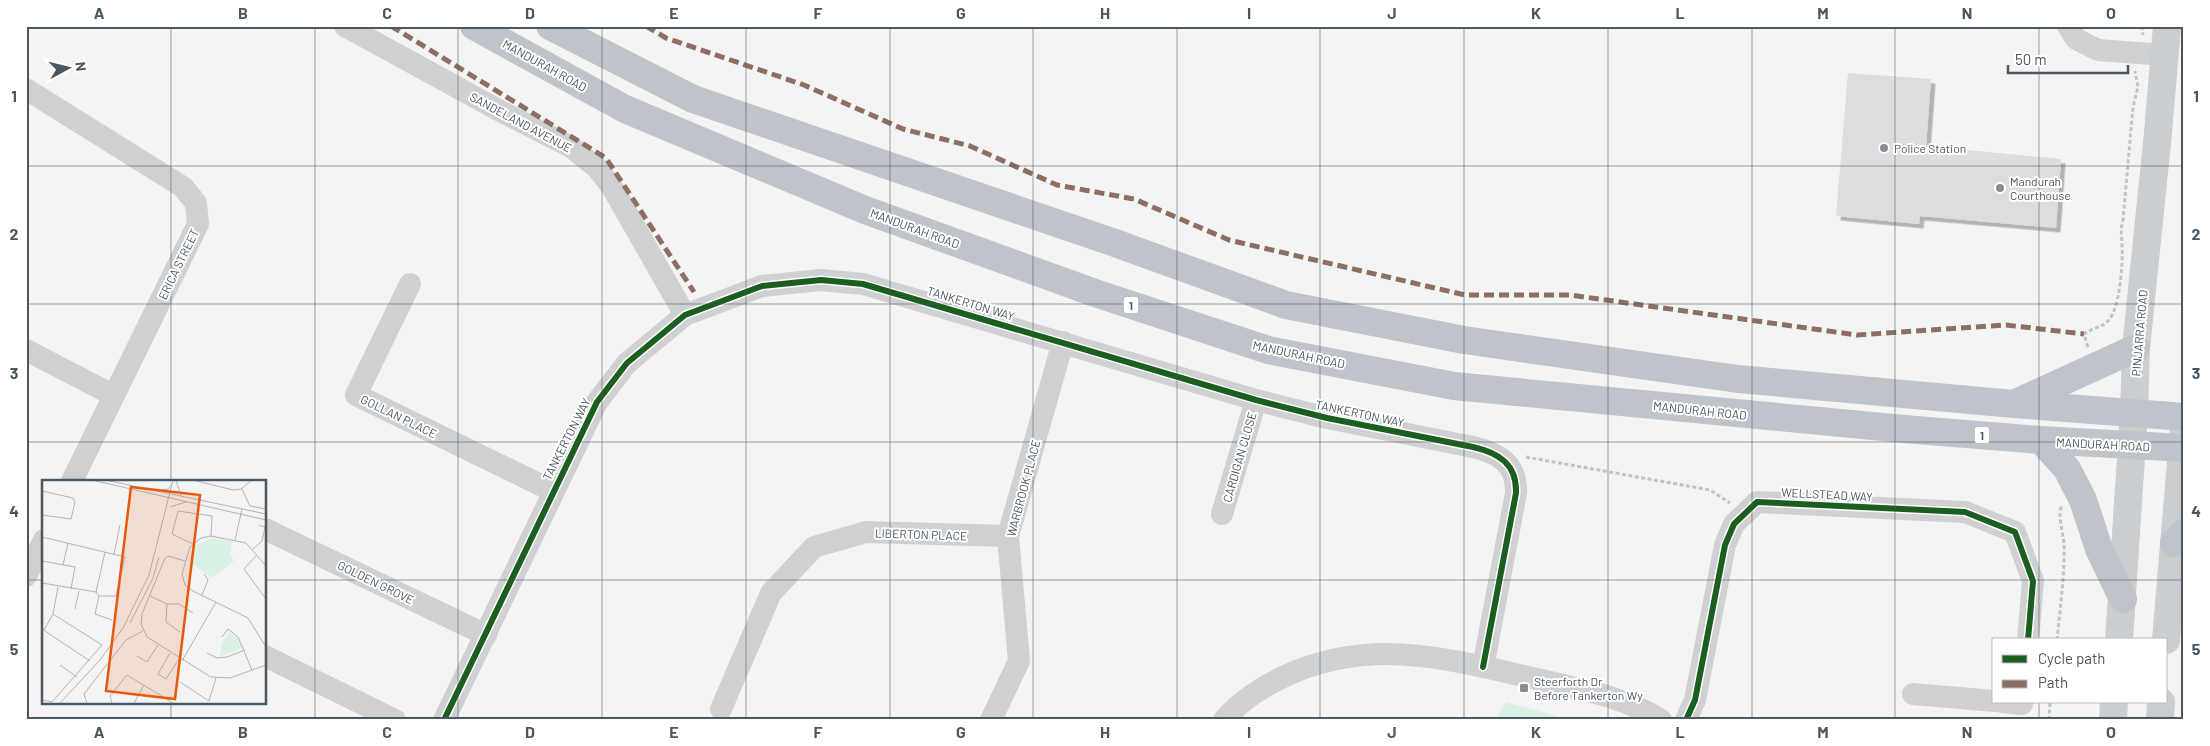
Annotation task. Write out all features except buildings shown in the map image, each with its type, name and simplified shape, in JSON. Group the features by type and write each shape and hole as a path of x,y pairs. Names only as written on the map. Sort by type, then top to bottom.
{"highway":[{"name":"MANDURAH ROAD","path":"474,26 625,109 865,210 1095,293 1268,350 1454,386 2041,440 2132,445 2183,441"},
{"path":"550,26 693,99 1096,237 1286,305 1464,340 1738,378 2014,404 2184,417"},
{"path":"2014,404 2136,348"},
{"path":"2041,440 2068,469 2083,500 2099,549 2122,599"}],"main road":[{"name":"PINJARRA ROAD","path":"2119,638 2134,412 2136,348 2167,26"},
{"path":"2166,638 2179,538 2183,441"},
{"path":"2113,720 2114,704"},
{"path":"2160,720 2161,704"}],"street":[{"name":"SANDELAND AVENUE","path":"345,26 506,114 571,147 597,168 612,187 685,315"},
{"path":"2068,26 2076,39 2098,50 2165,55"},
{"name":"ERICA STREET","path":"26,89 183,188 196,203 198,224 72,480"},
{"name":"TANKERTON WAY","path":"444,720 597,402 627,363 685,315 762,286 821,280 863,284 1256,400 1327,418 1473,446 1490,451 1502,458 1516,481 1516,493 1483,667"},
{"name":"GOLLAN PLACE","path":"410,284 356,395 553,491"},
{"name":"WARBROOK PLACE","path":"991,720 1019,661 1008,536 1063,342"},
{"path":"26,350 113,395"},
{"name":"CARDIGAN CLOSE","path":"1222,514 1256,400"},
{"name":"WELLSTEAD WAY","path":"1686,720 1695,700 1725,545 1734,524 1757,502 1965,512 2015,532 2032,581 2028,638"},
{"name":"GOLDEN GROVE","path":"266,529 486,635"},
{"name":"LIBERTON PLACE","path":"720,709 771,593 814,546 866,532 1008,536"},
{"path":"26,576 42,544"},
{"path":"1224,720 1235,707 1274,681 1323,661 1346,656 1392,653 1483,667 1588,691 1646,710 1661,720"},
{"path":"266,656 396,720"},
{"path":"1913,694 1992,702"}],"path":[{"path":"2085,337 2084,334 2088,331 2099,328 2109,320 2116,308 2122,247 2120,231 2123,220 2133,107 2138,87 2135,76 2137,53 2143,34 2142,26"},
{"path":"1520,456 1710,490 1745,513"},
{"path":"2057,638 2064,561 2063,529 2059,513 2061,507 2083,500"},
{"path":"2049,720 2050,704"}],"green space":[{"path":"1506,702 1570,720 1495,720"}],"marked path":[{"path":"391,26 606,158 694,292"},
{"path":"646,26 666,38 804,85 903,129 970,146 1057,185 1134,199 1229,240 1465,295 1570,295 1857,335 2006,325 2084,334"}],"cycle path":[{"path":"444,720 597,402 627,363 685,315 762,286 821,280 863,284 1256,400 1327,418 1473,447 1491,453 1505,461 1513,474 1516,483 1516,493 1483,667"},
{"path":"1686,720 1695,700 1725,545 1734,524 1757,502 1965,512 2015,532 2033,581 2028,638"}],"place":[{"name":"Police Station","path":"1884,148"},
{"name":"Mandurah Courthouse","path":"2000,188"},
{"name":"Steerforth Dr Before Tankerton Wy","path":"1524,688"}]}
